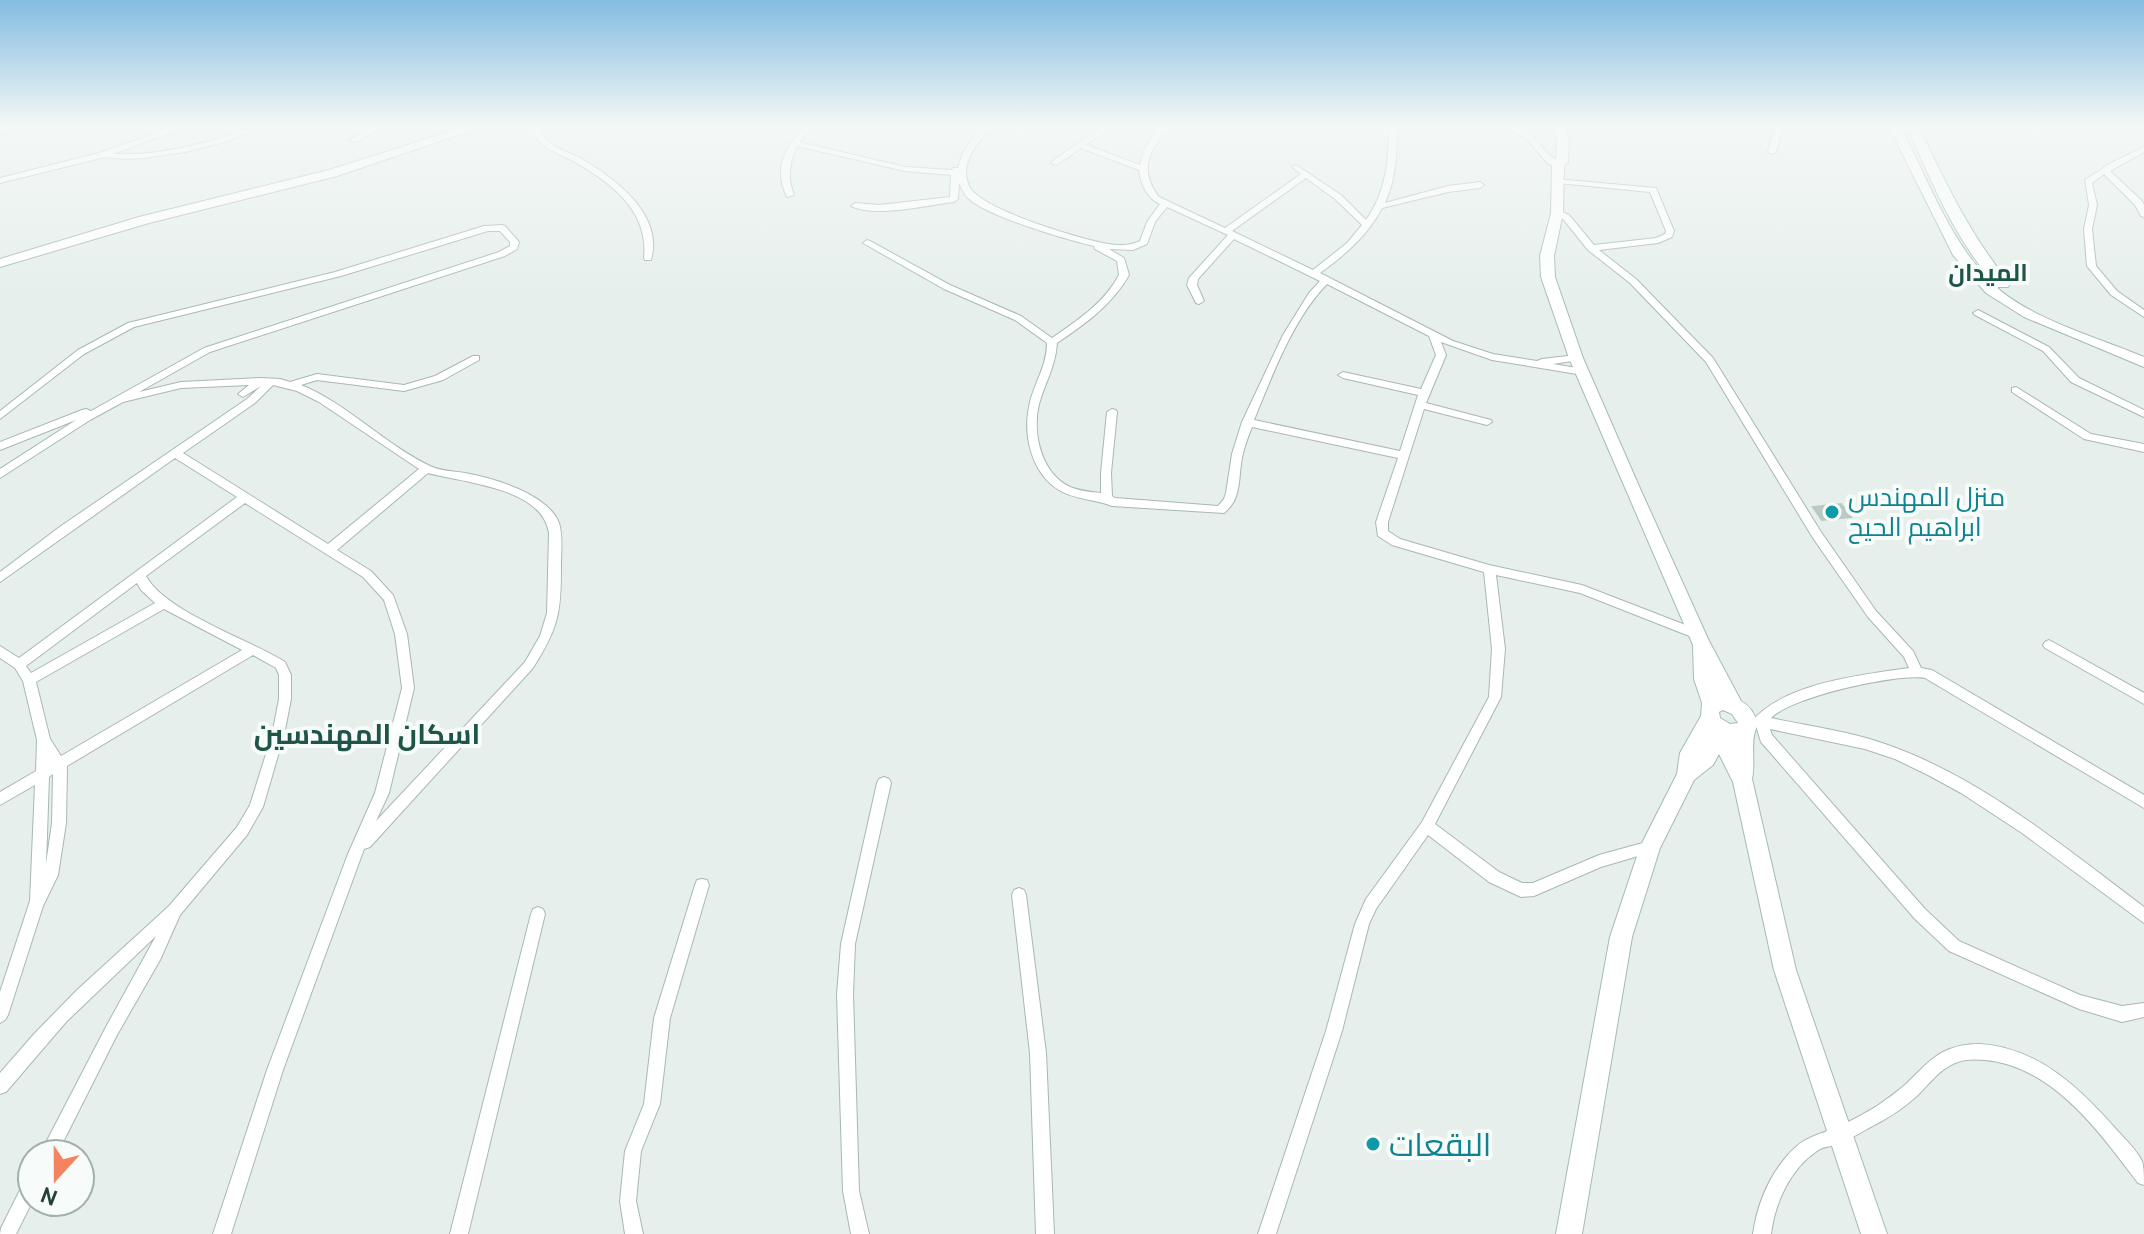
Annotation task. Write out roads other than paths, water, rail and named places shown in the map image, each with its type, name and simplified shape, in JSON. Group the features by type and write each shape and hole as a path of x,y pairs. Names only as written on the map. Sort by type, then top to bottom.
{"main road":[{"path":"0,251 42,237 254,185"},
{"path":"0,263 144,220 286,185"},
{"path":"1558,185 1557,213 1547,256 1548,277 1580,365 1699,638 1731,720 1731,763 1742,779 1785,970 1874,1234"},
{"path":"1924,185 1960,255 1991,290 2029,314 2144,362"},
{"path":"1942,185 1975,249 1999,281 2044,311 2144,356"},
{"path":"1569,1234 1621,937 1650,847 1687,774 1706,759 1731,720"}],"street":[{"path":"613,185 643,217 652,238 648,258"},
{"path":"785,185 790,195"},
{"path":"855,206 879,208 954,199 954,185"},
{"path":"965,185 975,200 1090,243 1121,260 1124,275 1120,285 1077,326 1052,342"},
{"path":"1146,185 1147,190 1165,204 1462,347 1527,365 1580,365"},
{"path":"1199,301 1192,285 1194,278 1229,234 1292,185"},
{"path":"1321,185 1368,226"},
{"path":"1313,274 1349,247 1368,226 1381,206 1388,185"},
{"path":"1381,206 1448,189 1480,185"},
{"path":"1591,248 1658,240 1669,235 1653,190 1624,185"},
{"path":"2089,185 2093,205 2089,221 2089,258 2104,284 2144,314"},
{"path":"2116,185 2140,202 2144,214"},
{"path":"1090,243 1129,248 1141,245 1151,222 1165,204"},
{"path":"1557,213 1566,217 1591,248 1633,281 1710,360 1817,535 1872,614 1909,654 1917,672"},
{"path":"0,416 81,352 131,325 327,277 487,228 502,228 515,242 514,247 502,254 207,350 108,405 0,474"},
{"path":"867,243 947,287 1018,318 1052,342"},
{"path":"1052,342 1052,355 1035,401 1031,426 1035,448 1056,483 1079,494 1107,498 1118,504 1220,510 1232,499 1236,459 1247,422 1307,299 1325,281"},
{"path":"1978,313 2046,349 2075,380 2144,414"},
{"path":"1433,334 1441,355 1424,393 1382,522 1382,533 1396,542 1489,569 1560,582 1699,638"},
{"path":"1441,355 1462,347"},
{"path":"0,446 58,421 181,385 292,386 317,377 404,388 439,378 476,358"},
{"path":"1527,365 1580,365"},
{"path":"1343,375 1424,393"},
{"path":"181,385 239,388 243,394"},
{"path":"209,428 243,394 262,386"},
{"path":"0,578 175,453 262,386"},
{"path":"292,386 330,406 426,469 506,489 546,511 556,533 555,610 548,635 529,665 355,854"},
{"path":"2016,390 2088,437 2144,448"},
{"path":"1421,405 1487,422"},
{"path":"1107,498 1106,473 1112,412"},
{"path":"1247,422 1405,456"},
{"path":"175,453 367,574 389,598 401,634 408,688 382,793 355,854 249,1144 222,1234"},
{"path":"329,550 426,469"},
{"path":"19,665 244,498"},
{"path":"1267,1234 1334,1031 1362,924 1371,904 1427,826 1495,697 1498,682 1497,639 1489,569"},
{"path":"0,1086 31,1048 89,988 175,910 242,831 256,807 267,775 285,699 285,675 281,665 163,604 144,586 139,575"},
{"path":"29,680 163,604"},
{"path":"2049,645 2144,699"},
{"path":"0,799 253,649"},
{"path":"0,651 19,665 29,680 44,740 36,904"},
{"path":"1731,720 1867,679 1917,672 1928,674 2144,802"},
{"path":"1731,720 1875,746 1922,766 1998,810 2062,853 2144,916"},
{"path":"1731,720 1766,738 1920,914 1954,946 2010,973 2099,1009 2122,1014 2144,1010"},
{"path":"0,1015 36,904 51,875 59,823 60,765 44,740"},
{"path":"860,1234 851,1191 845,994 848,944 884,783"},
{"path":"1427,826 1494,877 1521,890 1534,889 1599,861 1650,847"},
{"path":"634,1234 628,1201 631,1164 652,1104 662,1018 702,885"},
{"path":"1019,895 1038,1053 1045,1234"},
{"path":"56,1138 155,955 175,910"},
{"path":"459,1234 538,914"},
{"path":"1762,1234 1769,1202 1790,1167 1812,1143 1839,1135 1907,1094 1952,1055 1993,1053 2033,1067 2058,1083 2144,1177"},
{"path":"7,1234 16,1216"}],"place":[{"name":"منزل المهندس ابراهيم الحيح","path":"1832,512"},
{"name":"البقعات","path":"1373,1144"}],"district":[{"name":"الميدان","path":"1988,272"},
{"name":"اسكان المهندسين","path":"367,734"}]}
